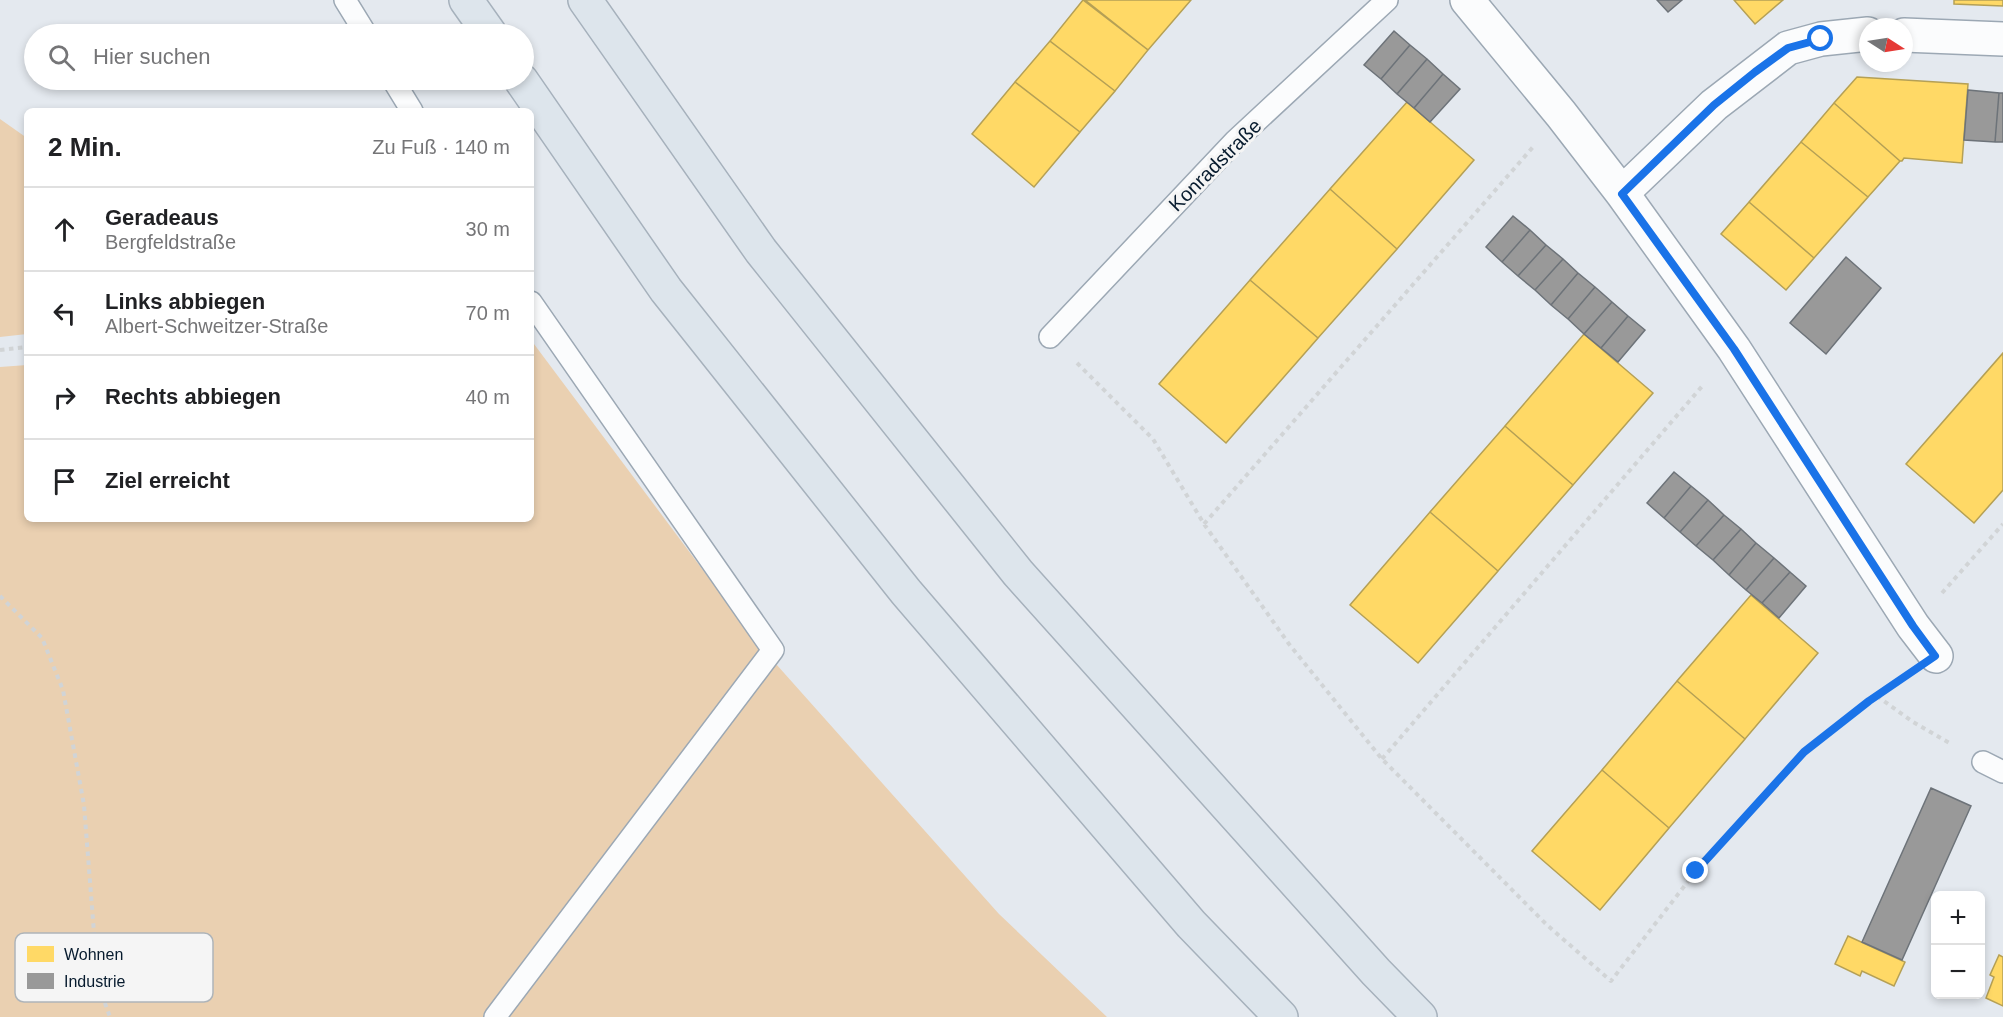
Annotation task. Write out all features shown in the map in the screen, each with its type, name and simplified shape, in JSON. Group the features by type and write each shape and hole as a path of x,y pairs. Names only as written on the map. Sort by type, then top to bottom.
{"highway":[{"path":"466,0 483,24"},
{"path":"585,0 761,251 1018,573 1376,972 1420,1017"},
{"path":"528,90 666,290 906,592 1191,924 1281,1017"}],"street":[{"path":"1467,0 1561,114 1734,349 1913,626 1935,656"},
{"path":"1622,194 1714,105 1788,48 1821,39 1859,35"},
{"path":"1913,35 2003,39"}],"lane":[{"path":"345,0 360,24"},
{"name":"Konradstraße","path":"1050,337 1235,141 1387,0"},
{"path":"399,90 410,108"},
{"path":"495,1017 773,650 534,306"},
{"path":"1983,762 2003,772"}],"path":[{"path":"1204,524 1561,114"},
{"path":"1050,337 1152,439 1204,524 1289,644 1382,759 1547,925 1611,981 1696,871 1804,752 1935,656"},
{"path":"0,350 24,347"},
{"path":"1382,759 1734,349"},
{"path":"1913,626 2003,524"},
{"path":"0,596 42,639 63,690 84,805 94,933"},
{"path":"1878,696 1913,722 1983,762"},
{"path":"105,1002 110,1017"}],"shaded area":[{"path":"0,119 24,136 24,334 0,337"},
{"path":"534,344 759,645 999,914 1107,1017 0,1017 0,367 24,365 24,522 534,522"}],"building: Wohnen":[{"path":"1083,0 1148,50 1115,91 1050,41"},
{"path":"1085,0 1191,0 1148,50"},
{"path":"1734,0 1783,0 1755,24"},
{"path":"1954,0 2003,0 2003,6 1954,4"},
{"path":"1050,41 1115,91 1080,132 1015,82"},
{"path":"1857,77 1968,84 1962,163 1904,158 1900,161 1834,103"},
{"path":"1015,82 1080,132 1034,187 972,134"},
{"path":"1407,102 1474,160 1397,249 1330,189"},
{"path":"1834,103 1900,161 1868,197 1801,142"},
{"path":"1801,142 1868,197 1814,258 1749,202"},
{"path":"1330,189 1397,249 1318,338 1250,280"},
{"path":"1749,202 1814,258 1786,290 1721,234"},
{"path":"1250,280 1318,338 1226,443 1159,384"},
{"path":"1584,334 1653,393 1573,485 1505,426"},
{"path":"2003,353 2003,490 1974,523 1906,464"},
{"path":"1505,426 1573,485 1498,571 1430,512"},
{"path":"1430,512 1498,571 1418,663 1350,605"},
{"path":"1751,595 1818,653 1745,739 1677,681"},
{"path":"1677,681 1745,739 1669,828 1602,770"},
{"path":"1602,770 1669,828 1600,910 1532,851"},
{"path":"1848,936 1905,962 1894,986 1862,971 1860,976 1835,964"},
{"path":"1999,955 2003,957 2003,1006 1986,998 1994,977 1990,975"}],"building: Industrie":[{"path":"1657,0 1682,0 1668,12"},
{"path":"1394,31 1410,45 1381,79 1364,65"},
{"path":"1410,45 1427,59 1397,94 1381,79"},
{"path":"1427,59 1443,74 1414,108 1397,94"},
{"path":"1443,74 1460,89 1430,122 1414,108"},
{"path":"1968,90 1999,93 1995,142 1964,140"},
{"path":"1999,93 2003,93 2003,142 1995,142"},
{"path":"1513,216 1530,230 1502,262 1486,247"},
{"path":"1530,230 1546,245 1518,276 1502,262"},
{"path":"1546,245 1563,259 1535,290 1518,276"},
{"path":"1846,257 1881,288 1826,354 1790,323"},
{"path":"1563,259 1578,273 1551,305 1535,290"},
{"path":"1578,273 1595,287 1568,319 1551,305"},
{"path":"1595,287 1612,302 1584,334 1568,319"},
{"path":"1612,302 1628,316 1601,348 1584,334"},
{"path":"1628,316 1645,330 1618,362 1601,348"},
{"path":"1674,472 1691,486 1664,518 1647,503"},
{"path":"1691,486 1708,500 1680,532 1664,518"},
{"path":"1708,500 1724,515 1696,546 1680,532"},
{"path":"1724,515 1741,529 1713,560 1696,546"},
{"path":"1741,529 1756,543 1729,575 1713,560"},
{"path":"1756,543 1774,558 1746,590 1729,575"},
{"path":"1774,558 1790,572 1762,603 1746,590"},
{"path":"1790,572 1806,586 1779,618 1762,603"},
{"path":"1931,788 1971,806 1902,960 1862,942"}],"route":[{"path":"1696,871 1804,752 1869,701 1935,656 1913,626 1734,349 1622,194 1714,105 1755,72 1788,48 1821,39"}]}
